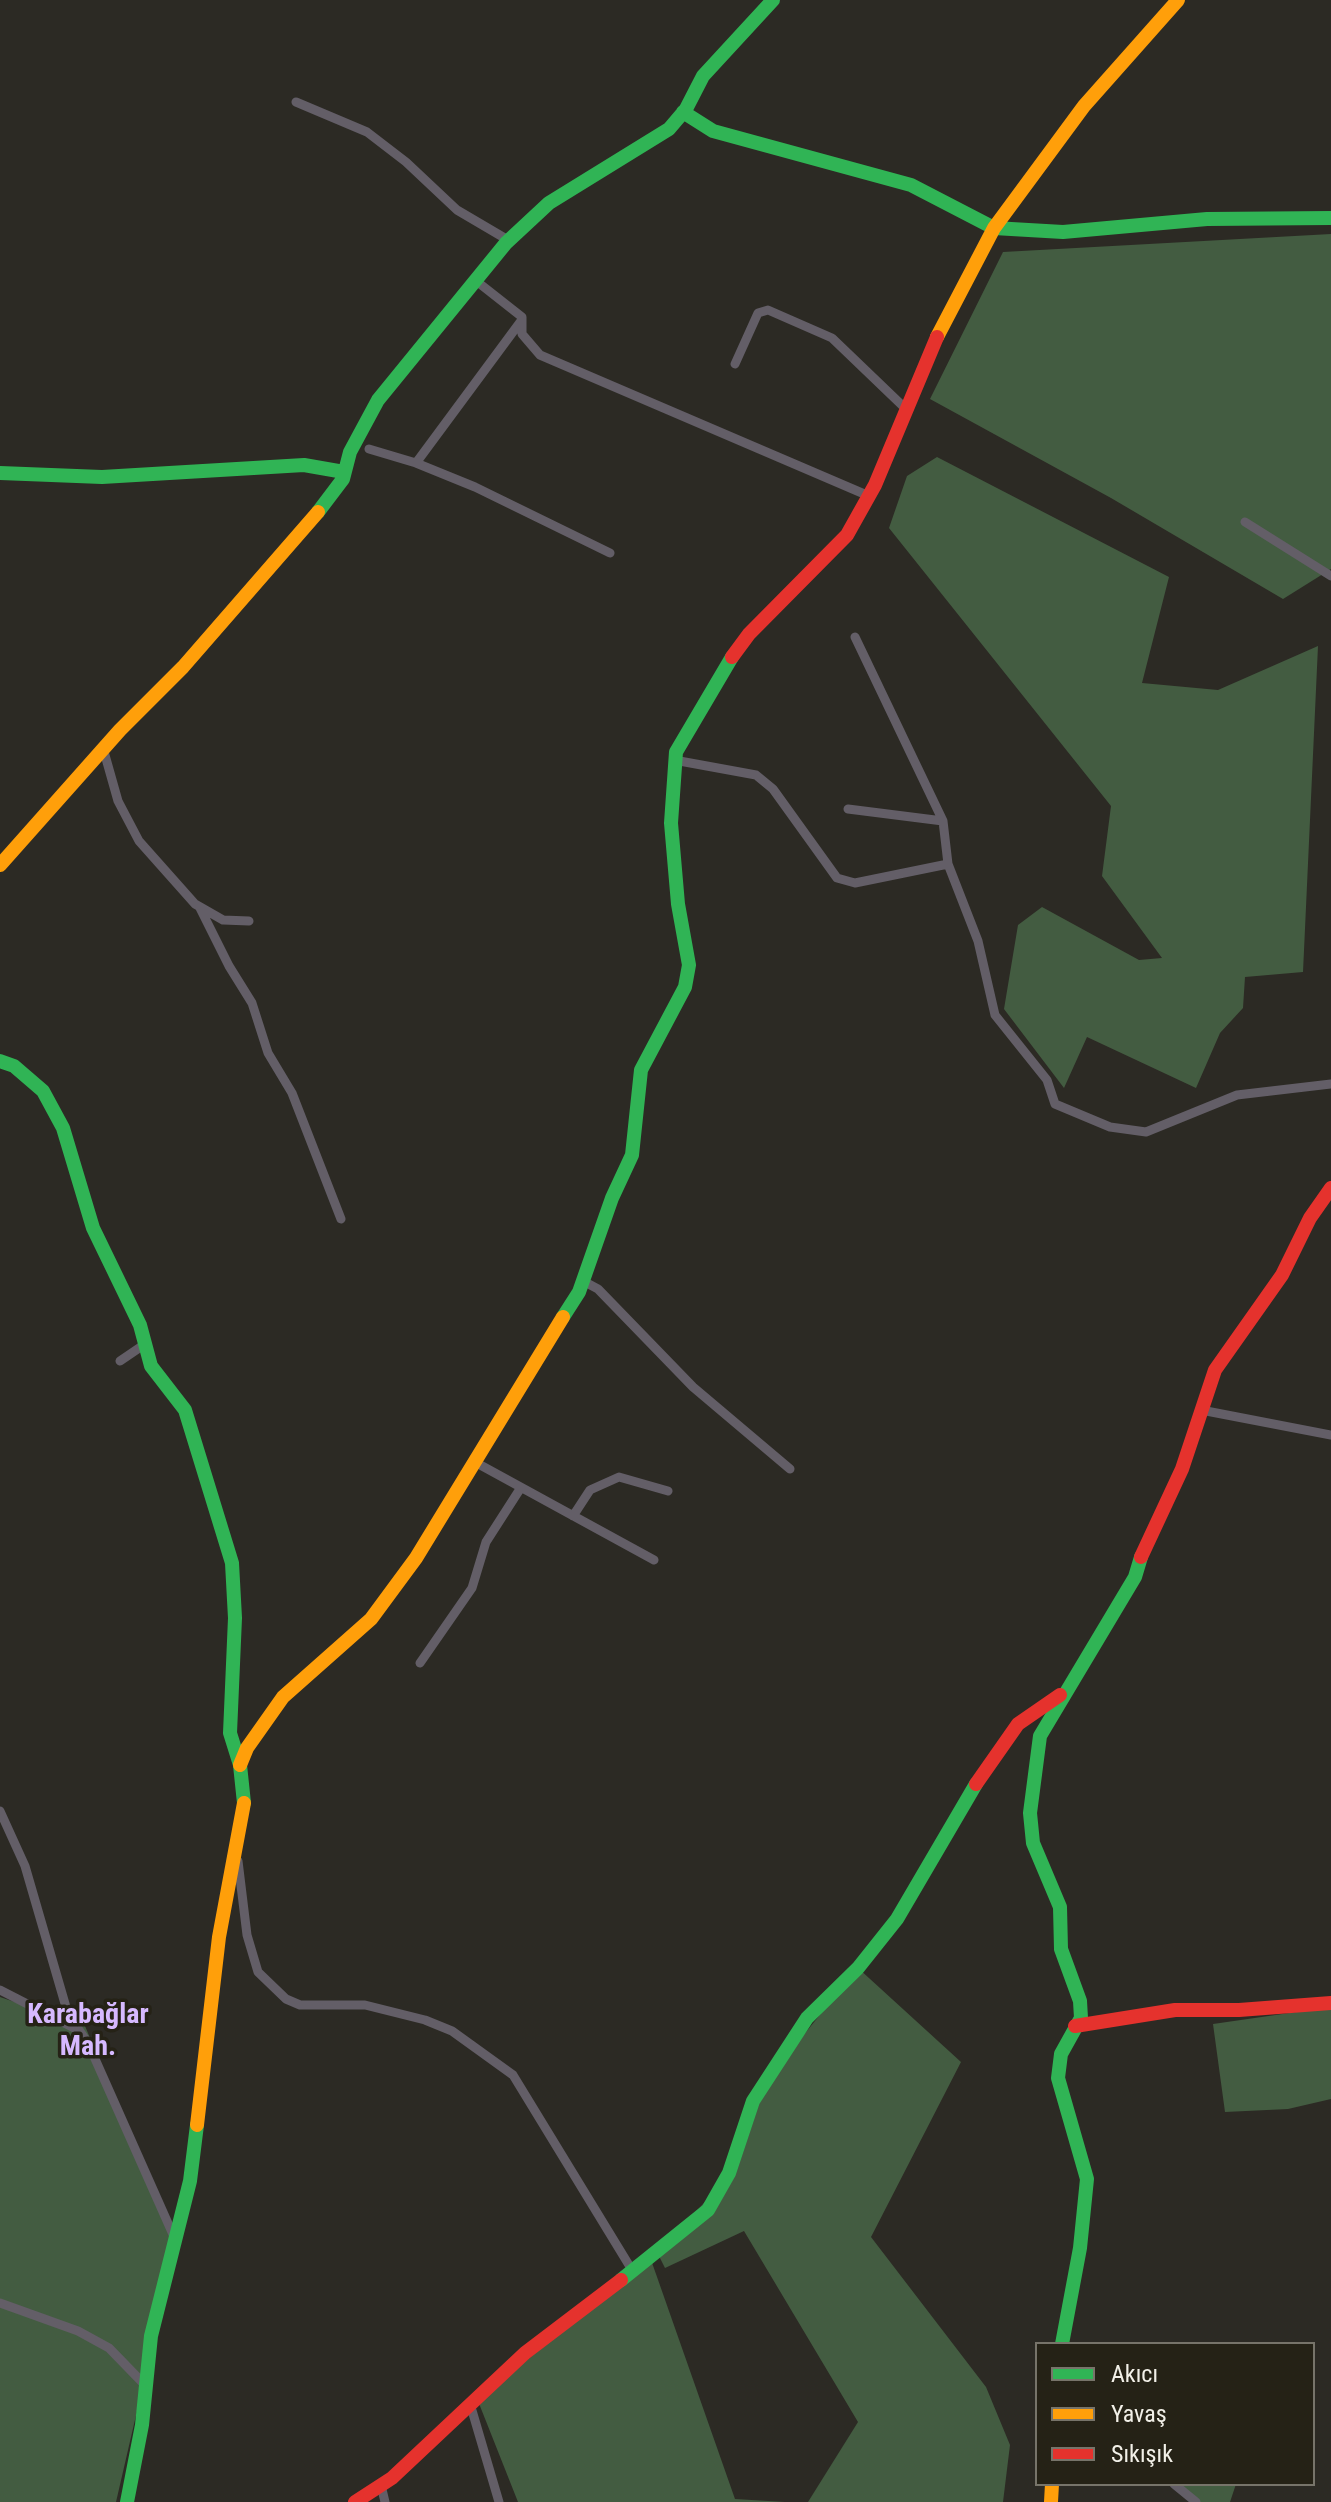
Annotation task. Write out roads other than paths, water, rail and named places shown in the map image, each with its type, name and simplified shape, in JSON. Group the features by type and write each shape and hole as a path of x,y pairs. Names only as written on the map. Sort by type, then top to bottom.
{"street":[{"path":"0,865 103,748 183,667 318,512 344,472 350,452 378,400 508,240 549,203 669,129 683,112 703,76 773,0"},
{"path":"240,1765 247,1748 283,1697 371,1619 416,1558 583,1281 612,1198 632,1155 641,1070 656,1037 678,1005 687,976 689,965 678,904 671,823 674,760 720,673 741,644 847,535 869,496 944,320 994,228 1084,106 1178,0"},
{"path":"296,102 367,132 406,162 457,210 508,240"},
{"path":"683,112 713,131 911,185 994,228 1063,232 1207,219 1331,218"},
{"path":"475,280 522,320 522,334 540,355 560,366 869,496"},
{"path":"735,364 758,313 768,310 832,338 907,410"},
{"path":"416,463 522,320"},
{"path":"369,449 416,463 475,487 610,553"},
{"path":"0,473 102,477 304,465 344,472"},
{"path":"1245,522 1331,576"},
{"path":"855,637 943,821 948,864 978,941 995,1015 1047,1080 1055,1104 1110,1127 1146,1132 1237,1095 1331,1084"},
{"path":"103,748 118,801 139,841 200,908 229,966 252,1003 268,1053 292,1093 341,1219"},
{"path":"674,760 756,775 773,789 837,878 855,883 948,864"},
{"path":"848,809 943,821"},
{"path":"200,908 223,920 249,921"},
{"path":"0,1061 14,1066 43,1091 63,1128 93,1228 120,1281 151,1366 185,1410 232,1563 235,1618 230,1733 240,1765 245,1808 219,1937 190,2181 151,2336 142,2425 127,2502"},
{"path":"1062,2342 1080,2248 1087,2179 1058,2078 1061,2054 1081,2018 1080,2001 1061,1949 1060,1907 1033,1843 1030,1813 1040,1736 1135,1577 1147,1538 1182,1469 1201,1410 1227,1348 1282,1275 1310,1218 1331,1188"},
{"path":"583,1281 598,1289 693,1387 790,1469"},
{"path":"120,1361 145,1344"},
{"path":"1201,1410 1331,1435"},
{"path":"473,1461 654,1560"},
{"path":"573,1516 590,1490 619,1477 668,1491"},
{"path":"420,1663 472,1588 486,1542 520,1489"},
{"path":"355,2502 381,2485 471,2407 525,2353 708,2210 729,2173 753,2101 807,2018 858,1968 897,1919 993,1755 1018,1724 1067,1690"},
{"path":"0,1811 25,1866 68,2014 79,2030 176,2242"},
{"path":"238,1854 247,1935 258,1972 286,1999 300,2005 365,2005 425,2020 452,2031 513,2075 632,2270"},
{"path":"0,1990 79,2030"},
{"path":"1075,2026 1114,2017 1175,2010 1239,2010 1331,2003"},
{"path":"0,2303 78,2331 109,2348 144,2384"},
{"path":"471,2407 499,2502"},
{"path":"381,2485 385,2502"},
{"path":"1176,2486 1196,2502"}],"district":[{"name":"Karabağlar Mah.","path":"88,2032"}]}
